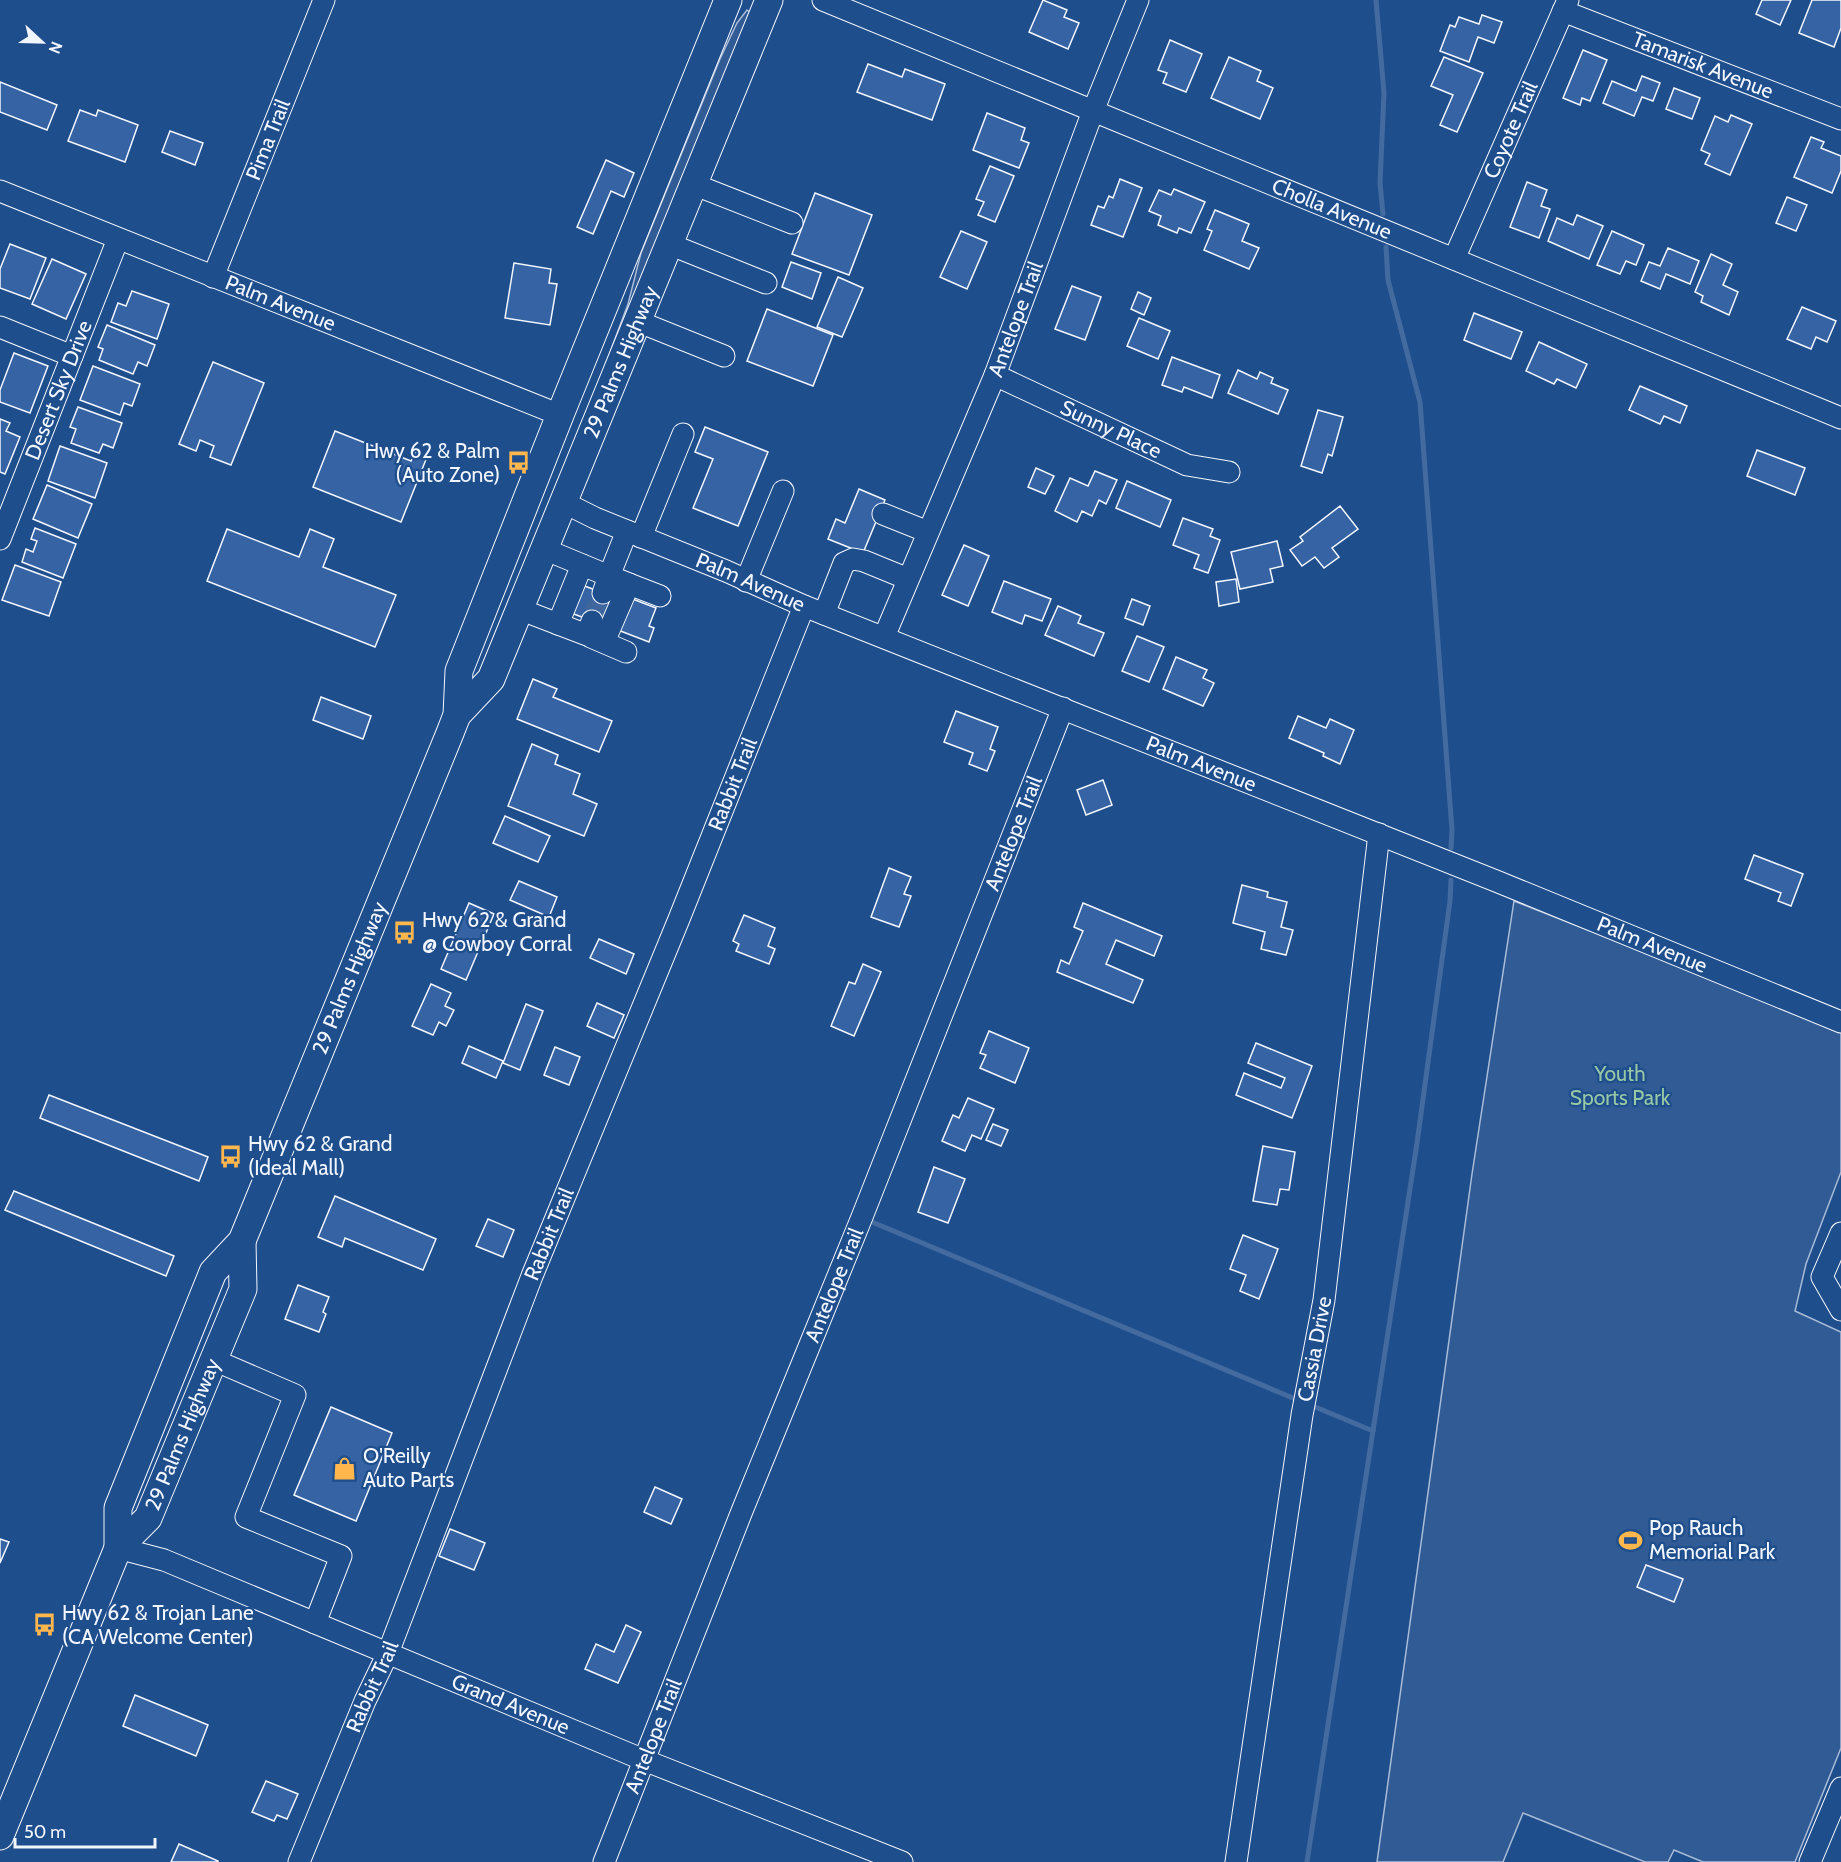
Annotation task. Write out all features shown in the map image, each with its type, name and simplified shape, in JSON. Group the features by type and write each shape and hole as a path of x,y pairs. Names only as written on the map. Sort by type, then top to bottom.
{"main road":[{"name":"29 Palms Highway","path":"0,1836 118,1548 118,1508 213,1272 242,1241 457,715 459,671 617,272 728,0"},
{"name":"29 Palms Highway","path":"457,715 491,679 769,0"},
{"path":"563,502 552,490 579,425 621,295 617,272"},
{"name":"29 Palms Highway","path":"118,1548 148,1518 243,1289 242,1241"}],"street":[{"name":"Pima Trail","path":"213,277 324,0"},
{"name":"Cholla Avenue","path":"823,0 1841,418"},
{"name":"Antelope Trail","path":"884,637 995,375 1093,111 1138,0"},
{"name":"Tamarisk Avenue","path":"1565,6 1841,119"},
{"name":"Coyote Trail","path":"1454,259 1565,6"},
{"path":"693,184 792,223"},
{"name":"Palm Avenue","path":"0,191 560,415"},
{"name":"Desert Sky Drive","path":"0,539 6,505 72,356 118,239"},
{"path":"669,244 766,284"},
{"path":"637,321 724,356"},
{"path":"0,327 72,356"},
{"name":"Sunny Place","path":"995,375 1187,465 1229,472"},
{"path":"594,633 634,534 683,434"},
{"path":"746,581 783,491"},
{"name":"Palm Avenue","path":"563,502 804,606 1379,834 1841,1022"},
{"path":"883,514 928,532"},
{"path":"544,549 582,565 614,584 660,596"},
{"path":"824,614 844,563 853,559 864,561 908,579"},
{"path":"558,624 582,565"},
{"name":"Rabbit Trail","path":"298,1862 365,1701 388,1653 532,1276 675,930 804,606"},
{"path":"519,609 558,624 594,633 626,652"},
{"name":"Antelope Trail","path":"604,1862 742,1510 862,1217 1064,708"},
{"name":"Cassia Drive","path":"1236,1862 1302,1415 1324,1300 1379,834"},
{"path":"1841,1233 1822,1277 1841,1310"},
{"path":"214,1360 295,1395 246,1517 341,1556 315,1623"},
{"name":"Grand Avenue","path":"118,1548 164,1560 644,1760 899,1861"},
{"path":"1810,1862 1841,1788"}],"green space":[{"path":"747,10 751,13 591,403 628,304 641,253 720,59 737,23"},
{"name":"Pop Rauch Memorial Park","path":"1514,901 1841,1030 1841,1172 1806,1264 1795,1311 1841,1332 1841,1748 1795,1862 1703,1862 1674,1850 1668,1862 1645,1862 1523,1813 1503,1862 1377,1862 1472,1174"}],"building":[{"path":"1043,0 1067,10 1064,17 1079,23 1068,49 1029,32"},
{"path":"1762,0 1791,0 1780,25 1756,14"},
{"path":"1812,0 1841,0 1841,28 1834,47 1799,33"},
{"path":"1482,15 1502,22 1494,43 1478,37 1469,62 1440,51 1450,25 1455,27 1459,17 1479,24"},
{"path":"1170,40 1202,54 1186,92 1163,83 1167,73 1158,70"},
{"path":"1583,50 1607,60 1590,101 1582,98 1580,105 1563,98"},
{"path":"1229,57 1261,71 1257,81 1273,88 1260,119 1211,98"},
{"path":"1444,57 1483,73 1457,132 1440,125 1453,95 1431,86"},
{"path":"868,64 902,77 905,69 945,84 932,120 857,92"},
{"path":"1642,76 1660,83 1653,101 1642,97 1634,116 1603,103 1612,81 1636,91"},
{"path":"0,82 57,105 47,130 0,112"},
{"path":"1674,88 1700,98 1692,119 1666,109"},
{"path":"80,110 96,116 98,110 138,125 125,162 68,141"},
{"path":"987,113 1025,128 1021,140 1029,143 1019,168 973,150"},
{"path":"1731,115 1752,124 1730,175 1705,164 1710,154 1701,150 1715,116 1728,122"},
{"path":"170,131 203,143 195,165 162,152"},
{"path":"1811,137 1824,142 1821,148 1841,156 1841,171 1832,193 1794,177"},
{"path":"606,160 634,173 624,197 611,191 593,234 577,227"},
{"path":"990,166 1014,176 995,222 978,215 984,202 976,199"},
{"path":"1120,179 1142,188 1123,237 1091,225 1098,206 1104,208 1109,196 1113,198"},
{"path":"1527,182 1547,190 1541,206 1550,209 1539,238 1510,227"},
{"path":"1174,189 1205,202 1191,233 1179,228 1177,233 1158,225 1161,216 1149,211 1159,190 1171,195"},
{"path":"815,193 872,215 849,275 792,254"},
{"path":"1787,197 1807,205 1796,231 1776,223"},
{"path":"1215,210 1249,224 1242,241 1259,248 1249,269 1204,250 1212,231 1207,229"},
{"path":"1577,215 1603,226 1589,259 1548,241 1557,218 1573,225"},
{"path":"961,231 987,242 967,289 940,277"},
{"path":"1612,231 1644,245 1636,265 1626,261 1620,274 1597,265"},
{"path":"10,244 46,258 30,299 0,288 0,269"},
{"path":"1668,248 1699,261 1690,284 1666,274 1660,289 1641,281 1649,262 1660,266"},
{"path":"1711,254 1732,264 1723,285 1738,292 1729,315 1701,302 1703,296 1695,292"},
{"path":"52,259 86,274 66,319 32,304"},
{"path":"791,262 821,273 812,299 782,287"},
{"path":"514,263 551,269 549,283 557,284 550,325 505,318"},
{"path":"838,277 863,288 842,337 817,327"},
{"path":"1072,286 1101,297 1085,340 1055,329"},
{"path":"132,291 169,304 157,339 111,322 118,303 126,306"},
{"path":"1138,292 1151,298 1144,315 1131,309"},
{"path":"1802,307 1836,321 1827,342 1816,337 1811,349 1787,339"},
{"path":"767,309 833,335 813,386 747,361"},
{"path":"1474,313 1522,332 1511,359 1464,340"},
{"path":"1139,318 1170,331 1158,359 1127,346"},
{"path":"107,325 155,345 147,366 138,362 133,374 99,360 103,349 98,347"},
{"path":"1539,342 1587,364 1576,388 1557,379 1554,384 1526,371"},
{"path":"14,353 48,366 30,413 0,402 0,390"},
{"path":"1172,357 1220,375 1212,398 1184,387 1182,392 1162,385"},
{"path":"213,362 264,383 231,465 210,457 214,446 200,440 196,451 179,444"},
{"path":"93,366 140,384 132,406 124,403 120,415 80,400"},
{"path":"1238,370 1257,379 1260,372 1273,378 1271,383 1288,390 1278,414 1228,393"},
{"path":"1640,386 1687,406 1680,423 1664,416 1660,424 1629,410"},
{"path":"78,407 122,423 113,448 103,444 99,453 71,443 76,429 70,427"},
{"path":"1318,410 1343,417 1332,456 1328,454 1322,473 1301,466"},
{"path":"0,419 10,423 6,431 20,437 5,474 0,472"},
{"path":"705,427 768,452 738,526 693,508 713,459 695,452"},
{"path":"335,431 411,461 415,452 427,457 401,522 313,487"},
{"path":"60,446 107,463 95,498 48,481"},
{"path":"1757,450 1805,468 1795,495 1747,476"},
{"path":"1036,468 1054,476 1045,494 1028,487"},
{"path":"1095,471 1117,480 1106,504 1099,500 1092,516 1082,511 1077,522 1055,511 1070,478 1088,486"},
{"path":"1127,481 1171,500 1160,527 1116,508"},
{"path":"47,485 92,504 78,538 33,519"},
{"path":"859,489 885,500 863,553 828,539 836,519 845,523"},
{"path":"1340,506 1358,529 1332,548 1339,557 1324,568 1315,557 1302,566 1290,550 1303,541 1300,537"},
{"path":"1183,518 1213,529 1210,536 1220,540 1208,573 1194,568 1199,555 1173,545"},
{"path":"35,528 76,544 63,578 22,562 26,549 33,552 37,541 31,539"},
{"path":"227,529 299,557 310,529 334,539 323,567 396,595 375,647 207,581"},
{"path":"1277,541 1283,566 1270,569 1273,582 1240,589 1231,552"},
{"path":"964,545 989,556 968,606 942,595"},
{"path":"15,565 61,582 49,616 2,600"},
{"path":"1236,579 1239,602 1219,606 1216,582"},
{"path":"1004,581 1051,599 1042,621 1025,615 1022,624 992,612"},
{"path":"582,585 619,599 609,627 571,613"},
{"path":"630,598 656,608 649,626 654,628 649,642 618,630"},
{"path":"1132,599 1150,606 1143,625 1125,618"},
{"path":"1058,606 1081,616 1078,623 1104,633 1094,656 1045,635"},
{"path":"1137,636 1164,647 1149,682 1122,671"},
{"path":"1176,657 1207,670 1203,678 1214,683 1203,706 1163,689"},
{"path":"533,679 557,689 553,697 612,721 599,752 517,719"},
{"path":"321,697 371,716 363,739 313,720"},
{"path":"956,711 998,727 990,749 995,751 987,771 969,764 973,753 944,742"},
{"path":"1298,716 1326,728 1330,719 1354,730 1340,764 1323,756 1324,753 1289,738"},
{"path":"532,744 558,755 555,764 580,774 573,794 597,804 584,836 508,806"},
{"path":"1103,780 1112,805 1086,815 1077,790"},
{"path":"505,816 550,836 538,862 493,843"},
{"path":"1754,855 1803,874 1791,906 1778,901 1781,893 1745,879"},
{"path":"889,868 911,877 904,894 911,896 899,927 871,917"},
{"path":"519,881 557,897 549,917 510,900"},
{"path":"1242,885 1268,892 1267,897 1287,902 1281,927 1293,930 1286,955 1261,949 1265,932 1233,923"},
{"path":"469,903 494,914 466,980 441,969"},
{"path":"1083,903 1162,936 1154,956 1116,940 1106,964 1143,980 1133,1003 1057,972 1061,960 1069,964 1083,931 1074,927"},
{"path":"744,915 775,928 768,946 775,949 769,964 736,951 739,944 733,941"},
{"path":"599,939 634,954 626,974 590,958"},
{"path":"863,964 881,972 854,1036 831,1026 849,982 855,984"},
{"path":"431,984 451,993 445,1006 454,1010 446,1026 439,1022 433,1035 412,1026"},
{"path":"597,1003 624,1015 614,1038 587,1026"},
{"path":"526,1004 543,1011 520,1070 503,1063"},
{"path":"989,1031 1029,1048 1015,1083 980,1068 986,1055 980,1053"},
{"path":"1256,1043 1312,1066 1292,1118 1236,1095 1244,1073 1281,1088 1285,1078 1248,1063"},
{"path":"469,1046 503,1061 496,1078 462,1063"},
{"path":"555,1047 580,1057 569,1085 544,1075"},
{"path":"49,1095 208,1157 199,1181 40,1118"},
{"path":"968,1098 994,1109 981,1139 972,1135 965,1151 942,1141 953,1115 959,1118"},
{"path":"993,1124 1008,1130 1001,1146 986,1140"},
{"path":"1263,1146 1295,1152 1289,1190 1280,1189 1277,1205 1253,1201"},
{"path":"934,1167 965,1179 948,1223 918,1212"},
{"path":"14,1191 174,1256 166,1276 5,1210"},
{"path":"335,1196 436,1239 423,1270 345,1238 342,1247 318,1237"},
{"path":"488,1219 514,1230 503,1257 476,1246"},
{"path":"1243,1235 1278,1249 1259,1299 1240,1291 1246,1275 1230,1269"},
{"path":"298,1285 329,1297 319,1332 285,1319"},
{"path":"331,1407 392,1433 356,1521 294,1495"},
{"path":"655,1487 682,1499 671,1524 644,1512"},
{"path":"450,1529 485,1543 474,1570 439,1556"},
{"path":"0,1539 9,1542 0,1563"},
{"path":"1646,1565 1683,1579 1674,1602 1637,1587"},
{"path":"626,1625 641,1632 618,1683 585,1669 596,1644 614,1652"},
{"path":"135,1695 208,1725 196,1756 123,1726"},
{"path":"266,1781 298,1794 287,1819 277,1815 274,1821 252,1812"},
{"path":"179,1844 218,1861 218,1862 171,1862"}],"waterway":[{"path":"1376,0 1384,93 1380,183 1383,214"},
{"path":"1386,247 1388,280 1420,402 1452,830 1451,848"},
{"path":"1307,1862 1417,1143 1451,880"},
{"path":"872,1222 1300,1401"},
{"path":"1308,1404 1373,1431"}],"tunnel":[{"path":"592,621 603,593"}],"place":[{"name":"Hwy 62 & Palm (Auto Zone)","path":"518,463"},
{"name":"Hwy 62 & Grand @ Cowboy Corral","path":"404,932"},
{"name":"Hwy 62 & Grand (Ideal Mall)","path":"230,1156"},
{"name":"O'Reilly Auto Parts","path":"345,1468"},
{"name":"Pop Rauch Memorial Park","path":"1631,1540"},
{"name":"Hwy 62 & Trojan Lane (CA Welcome Center)","path":"44,1625"}],"park label":[{"name":"Youth Sports Park","path":"1620,1086"}]}
